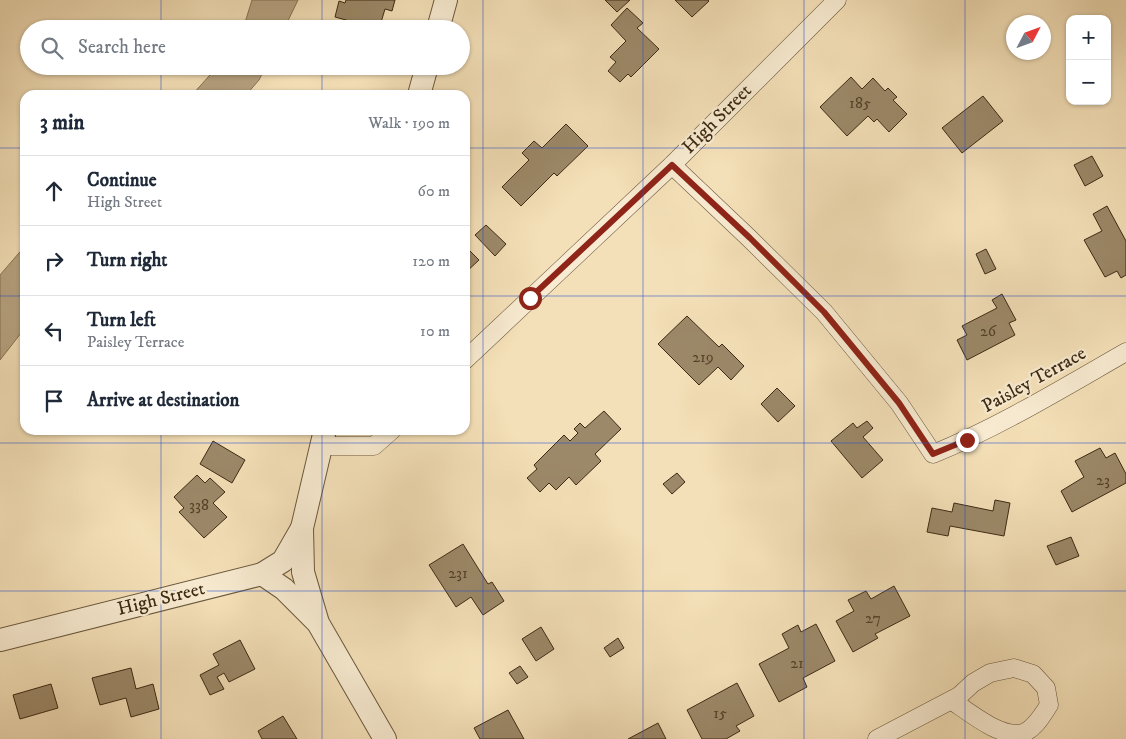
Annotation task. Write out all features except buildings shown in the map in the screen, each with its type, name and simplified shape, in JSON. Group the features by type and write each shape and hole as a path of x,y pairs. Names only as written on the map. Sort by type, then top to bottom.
{"street":[{"path":"440,20 446,0"},
{"name":"High Street","path":"470,355 672,165 837,0"},
{"path":"420,90 425,75"},
{"name":"Paisley Terrace","path":"672,165 750,238 824,312 899,403 933,454 967,440 1017,415 1126,352"},
{"path":"385,739 318,623 304,572 302,528 323,438 374,446 386,435"},
{"name":"High Street","path":"0,640 262,574 283,561 302,528"},
{"path":"262,574 284,589 318,623"},
{"path":"878,739 951,700 990,673 1014,668 1033,674 1046,688 1049,705 1038,721 1024,732 1009,734 995,729 951,700"}],"shaded area":[{"path":"252,0 298,0 288,20 246,20"},
{"path":"210,75 262,75 250,90 196,90"},
{"path":"20,252 20,334 0,360 0,275"}],"route":[{"path":"530,298 672,165 750,238 824,312 899,403 933,454 967,440"}]}
